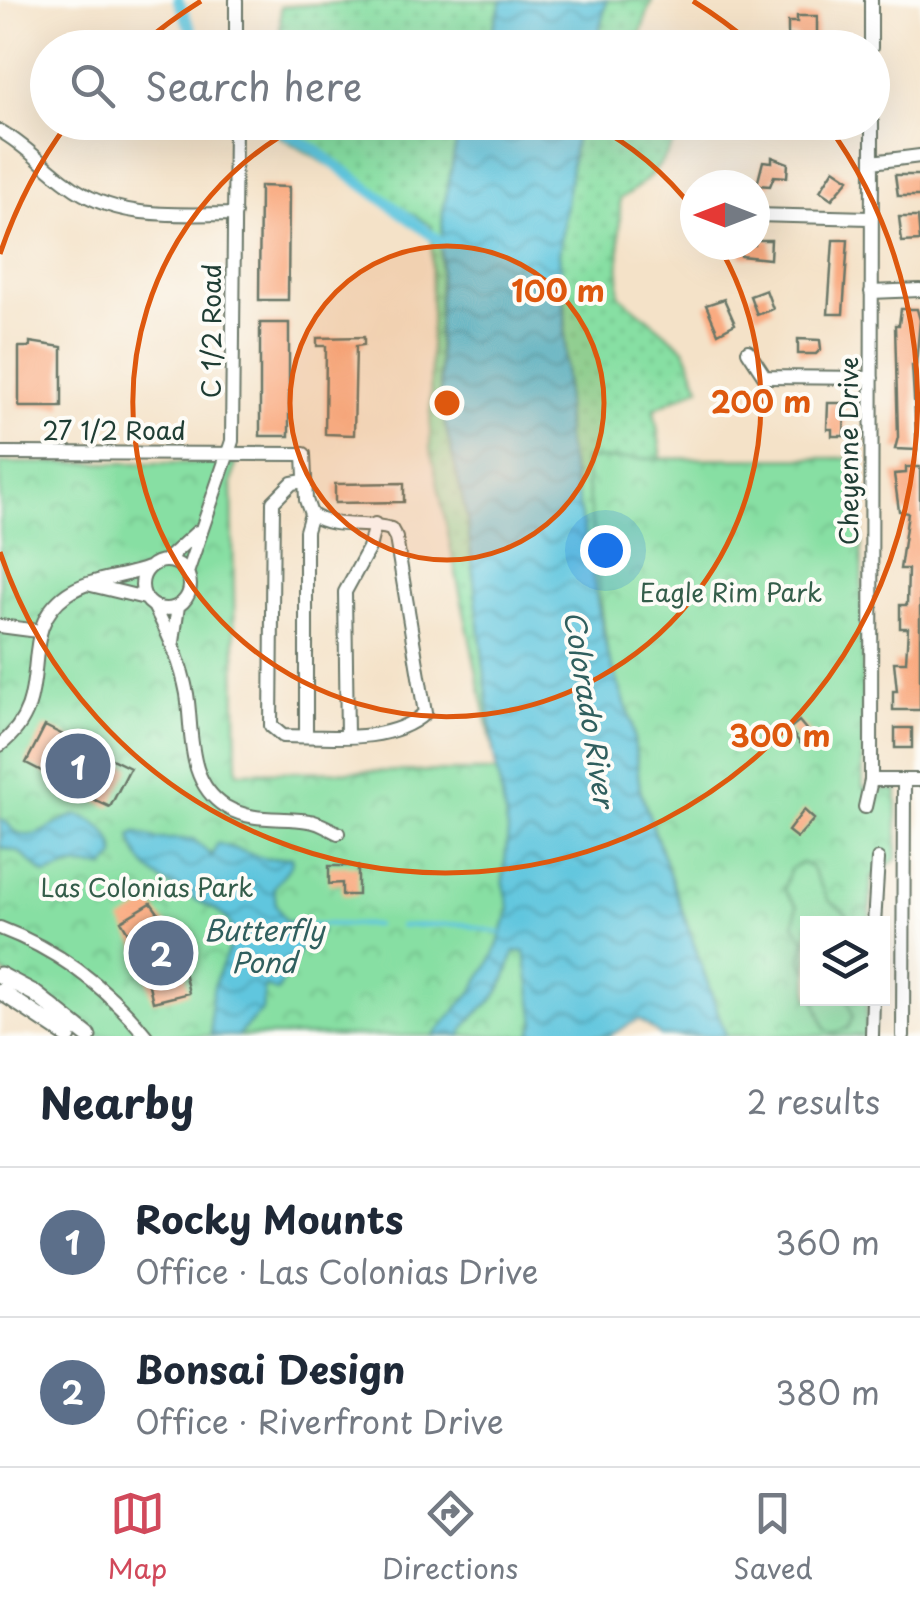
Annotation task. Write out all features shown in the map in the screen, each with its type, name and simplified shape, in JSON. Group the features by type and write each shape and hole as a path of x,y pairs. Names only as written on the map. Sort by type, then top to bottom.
{"main road":[{"path":"0,976 34,993 88,1036"},
{"path":"0,991 68,1036"}],"street":[{"path":"236,0 236,30"},
{"path":"871,30 872,0"},
{"path":"0,131 22,142 72,188 110,206 150,214 235,214"},
{"name":"C 1/2 Road","path":"186,573 198,543 197,532 228,454 235,405 236,140"},
{"name":"Cheyenne Drive","path":"865,807 870,780 872,140"},
{"path":"872,162 920,156"},
{"path":"770,215 869,218"},
{"path":"871,292 920,290"},
{"path":"748,351 766,376 872,378"},
{"name":"27 1/2 Road","path":"0,453 304,454 304,481"},
{"path":"306,736 306,531 311,514 304,481 292,483 273,502 271,716 277,734 306,736 347,736 413,724 425,713 396,538 391,529 375,524 332,523 311,514"},
{"path":"347,736 344,592 369,548 375,524"},
{"name":"C 1/2 Road","path":"166,561 188,536 197,532"},
{"path":"0,745 14,734 30,709 38,631 59,600 91,585 166,561 186,573 189,591 178,606 173,642"},
{"path":"148,568 141,585 173,642 186,692 195,765 214,798 246,815 310,820 338,833"},
{"path":"91,585 178,606"},
{"path":"0,626 38,631"},
{"path":"870,780 920,780"},
{"path":"903,1036 904,780"},
{"path":"874,916 878,859"},
{"path":"0,928 69,963 116,1002 146,1036"},
{"path":"872,1036 873,1006"}],"green space":[{"path":"375,0 502,0 492,30 280,30 281,7"},
{"path":"607,0 652,0 642,30 600,30"},
{"path":"286,140 457,140 443,212 438,329 441,407 467,518 494,755 430,448 432,226"},
{"path":"575,140 674,140 658,167 620,199 619,295 685,349 700,387 654,409 661,452 654,509 726,1036 607,652 566,440 565,308 559,254"},
{"name":"Eagle Rim Park","path":"861,458 863,788 897,790 897,859 871,877 870,916 800,916 800,1006 867,1006 866,1036 726,1036 640,790 632,723 607,652 584,459"},
{"name":"Las Colonias Park","path":"0,463 236,463 232,482 237,772 497,771 553,1036 93,1036 0,970"},
{"path":"802,863 811,867 829,901 848,916 800,916 800,933 794,925 797,906 784,890 790,869"},
{"path":"817,1006 850,1006 853,1017 848,1028 833,1033 825,1029"}],"water":[{"path":"502,0 607,0 599,30 492,30"},
{"name":"Colorado River","path":"457,140 575,140 559,254 565,308 566,440 607,652 632,723 640,790 726,1036 661,1036 639,1019 609,1036 530,1036 535,1022 525,952 515,951 499,991 468,1023 461,1036 434,1036 473,990 494,955 510,910 503,880 508,831 494,755 467,518 441,407 438,329 443,212"},
{"path":"78,815 109,836 115,857 105,867 71,866 46,875 19,852 0,847 0,819 15,831 34,835"},
{"name":"Butterfly Pond","path":"136,832 156,839 193,839 212,856 217,843 266,859 292,857 291,865 274,887 276,905 286,921 315,925 322,932 301,948 277,992 265,986 262,1011 237,1036 211,1036 213,992 231,941 231,927 225,917 150,871 131,836"}],"building":[{"path":"797,16 817,16 817,30 788,30 788,22 797,22"},
{"path":"772,157 788,163 787,177 774,176 770,186 770,170 761,170 763,161 772,162"},
{"path":"834,169 849,179 832,199 820,191"},
{"path":"895,175 920,175 920,196 898,196"},
{"path":"260,186 289,187 288,300 259,300"},
{"path":"899,217 918,217 920,241 902,242"},
{"path":"833,240 848,240 843,314 828,314"},
{"path":"766,290 773,309 757,315 750,296"},
{"path":"724,299 735,324 718,333 706,305"},
{"path":"901,309 917,309 920,320 916,365 912,365 917,450 895,449 895,325 899,325"},
{"path":"260,323 289,323 289,436 260,436"},
{"path":"364,337 364,345 356,346 354,435 325,434 326,346 317,346 317,338"},
{"path":"798,339 820,340 821,349 816,354 798,354"},
{"path":"30,342 62,347 62,407 19,407 19,347 30,347"},
{"path":"828,403 845,403 844,436 832,436 832,429 827,429"},
{"path":"906,467 920,467 920,710 893,710 893,691 897,691 894,662 906,662 908,628 900,628 900,605 907,605 908,569 900,569 908,513 899,511 894,474 906,473"},
{"path":"404,483 404,502 335,503 335,484"},
{"path":"799,721 815,740 804,748 789,729"},
{"path":"45,726 130,768 110,807 55,782 57,779 26,763"},
{"path":"895,728 912,728 912,748 895,748"},
{"path":"804,810 814,819 797,838 788,831"},
{"path":"329,866 358,866 358,895 342,895 342,883 329,884"},
{"path":"151,903 186,952 180,954 189,993 153,1002 142,956 121,921"}],"waterway":[{"path":"178,0 191,30"},
{"path":"298,140 448,247"},
{"path":"308,924 376,925"},
{"path":"400,926 462,924 500,933"}],"place":[{"name":"Rocky Mounts","path":"78,766"},
{"name":"Bonsai Design","path":"161,953"}]}
